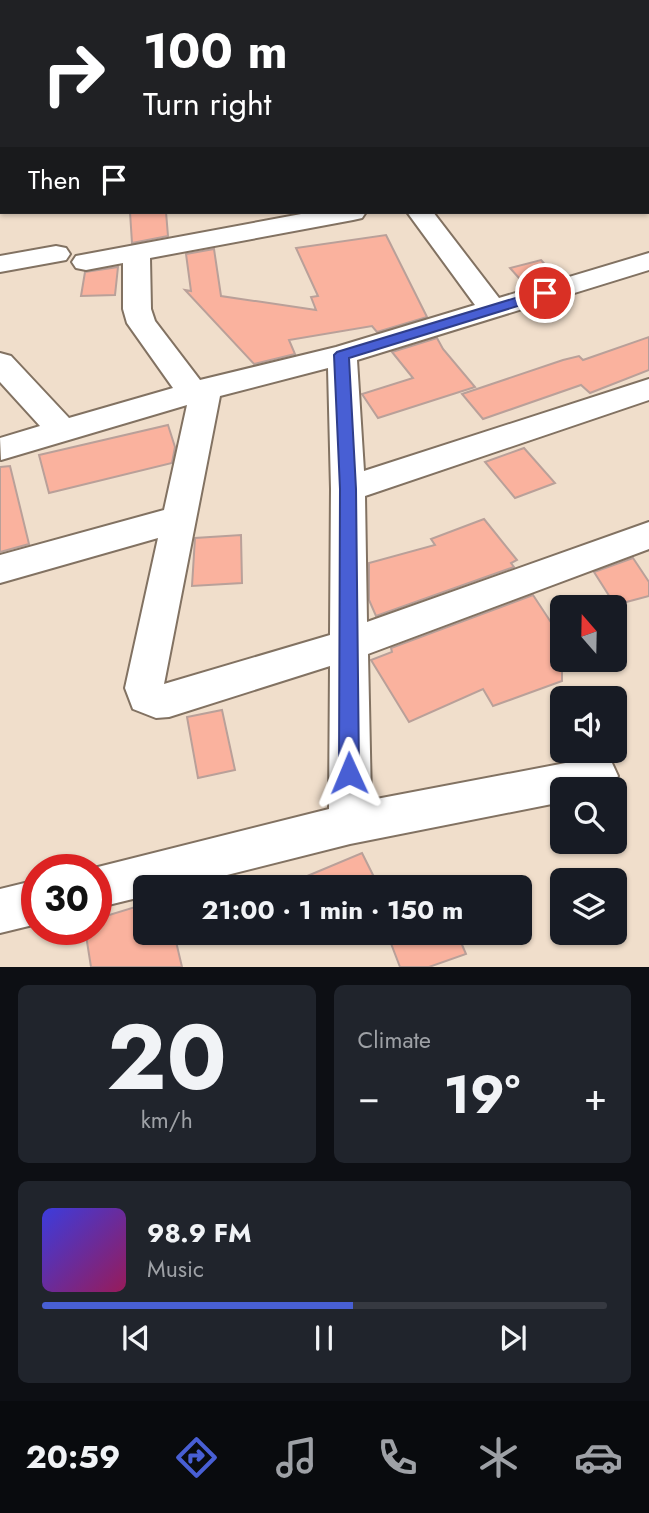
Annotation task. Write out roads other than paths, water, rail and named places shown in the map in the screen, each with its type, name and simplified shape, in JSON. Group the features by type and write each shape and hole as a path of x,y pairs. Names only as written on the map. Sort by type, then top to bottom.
{"street":[{"path":"86,262 342,214"},
{"path":"422,214 493,309"},
{"path":"136,253 137,309 141,323 200,391 181,518 144,688 147,698 156,701 169,700 348,645 649,535"},
{"path":"0,264 56,254"},
{"path":"1,449 200,391 342,355 649,261"},
{"path":"342,355 348,489 350,824"},
{"path":"0,363 62,431"},
{"path":"348,489 649,389"},
{"path":"0,569 181,518"},
{"path":"112,883 350,824 597,776"},
{"path":"0,911 21,906"}]}
